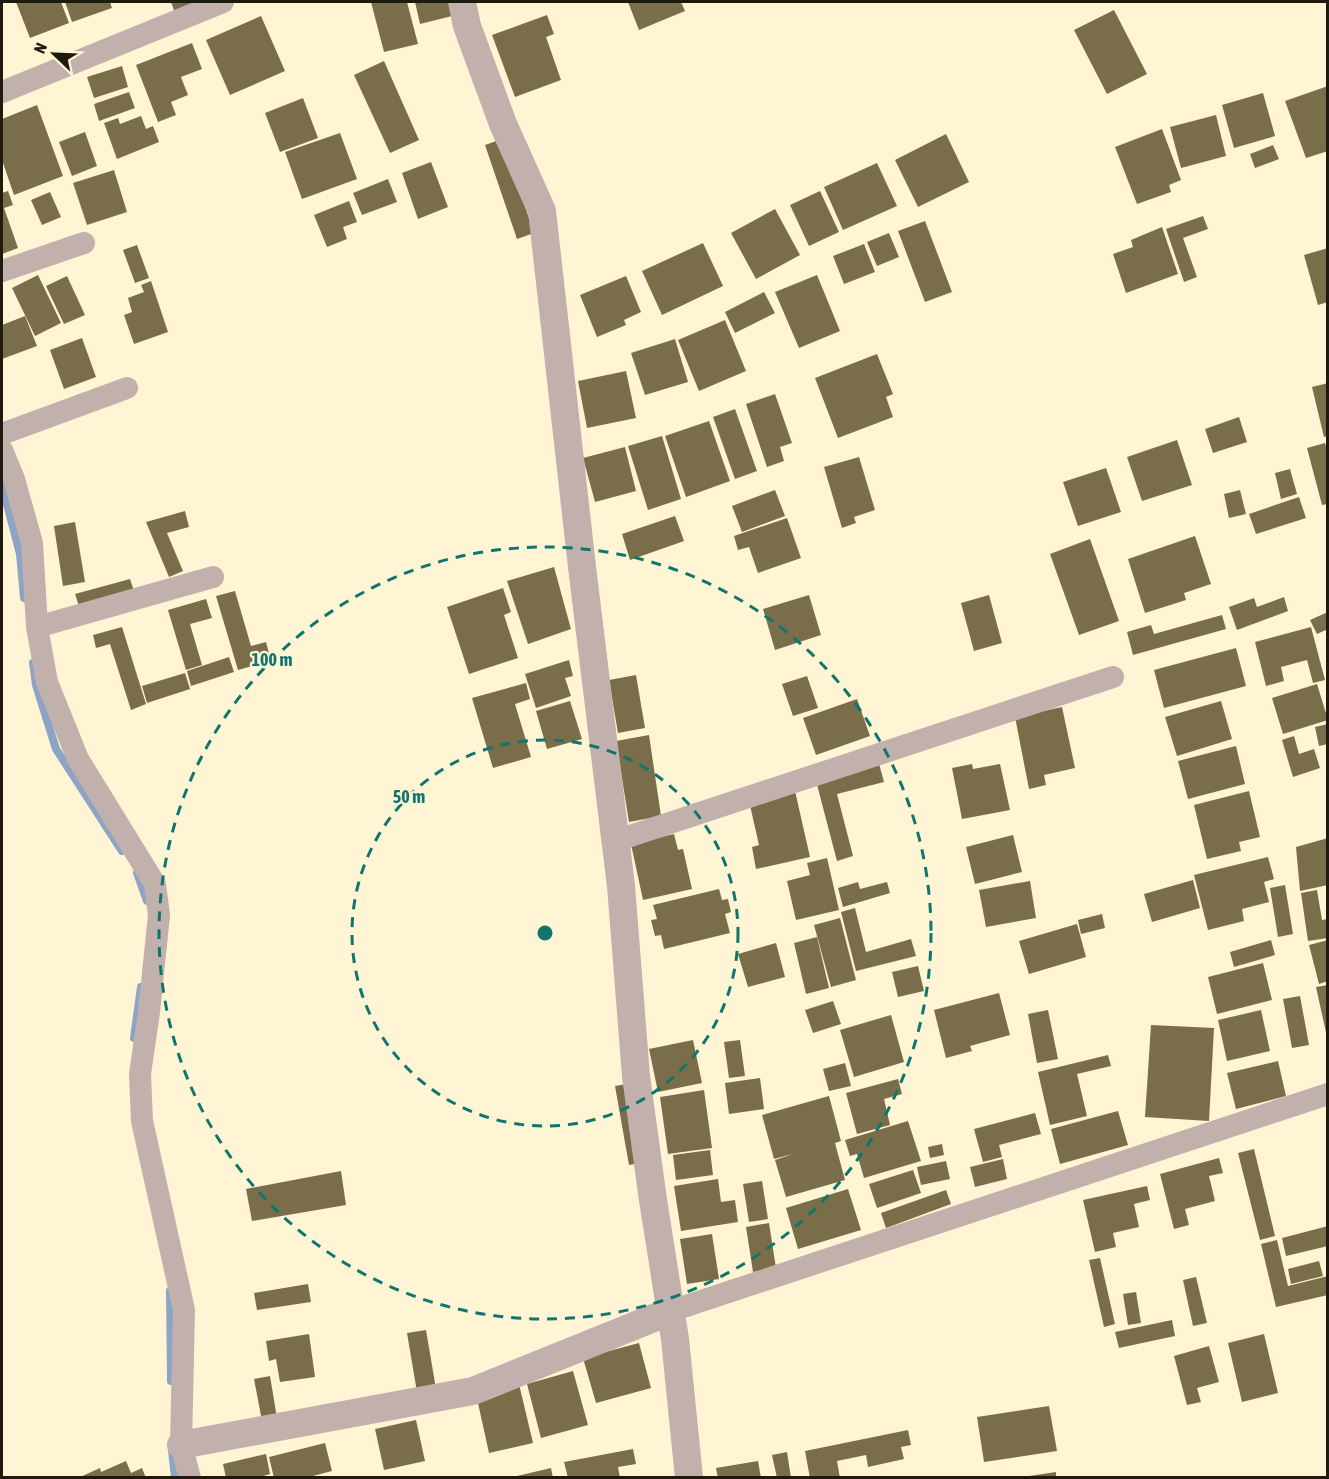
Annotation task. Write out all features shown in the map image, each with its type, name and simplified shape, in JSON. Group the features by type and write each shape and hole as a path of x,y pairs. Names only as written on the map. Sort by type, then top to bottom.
{"street":[{"path":"2,92 223,2"},
{"path":"462,2 467,26 503,124 542,211 621,886 636,1076 652,1200 675,1339 688,1478"},
{"path":"2,271 84,243"},
{"path":"2,434 127,388"},
{"path":"2,450 14,479 32,543 37,627 47,682 78,759 155,884 159,915 140,1074 142,1121 184,1310 181,1445 190,1478"},
{"path":"37,627 213,577"},
{"path":"615,841 1113,677"},
{"path":"181,1445 473,1391 671,1311 1328,1094"}],"building":[{"path":"16,2 61,2 69,23 30,38"},
{"path":"65,2 110,2 112,8 72,22"},
{"path":"171,2 196,2 175,13"},
{"path":"371,2 407,2 418,44 384,52"},
{"path":"415,2 460,2 464,13 420,24"},
{"path":"628,2 681,2 685,11 639,30"},
{"path":"1114,10 1147,74 1107,94 1074,30"},
{"path":"547,15 554,34 546,37 561,80 515,97 492,35"},
{"path":"261,16 285,71 230,95 206,40"},
{"path":"192,43 202,69 181,77 188,95 171,102 176,115 158,122 136,65"},
{"path":"384,61 419,140 390,153 354,75"},
{"path":"122,66 128,87 94,98 87,77"},
{"path":"1328,86 1328,151 1306,158 1285,101"},
{"path":"129,92 135,108 99,121 94,104"},
{"path":"1263,93 1275,136 1234,148 1222,105"},
{"path":"303,98 318,138 280,152 265,113"},
{"path":"37,105 63,176 14,195 2,160 2,119"},
{"path":"1216,115 1226,156 1181,168 1170,127"},
{"path":"141,116 146,129 153,126 159,142 117,159 104,123 118,118 120,124"},
{"path":"1162,129 1181,180 1169,185 1171,192 1137,204 1115,147"},
{"path":"85,132 97,166 72,176 59,142"},
{"path":"340,133 357,179 302,199 285,152"},
{"path":"946,134 969,182 918,207 895,160"},
{"path":"502,139 534,233 517,239 485,145"},
{"path":"1273,145 1279,159 1255,168 1250,154"},
{"path":"431,162 448,207 418,219 402,173"},
{"path":"877,163 897,206 843,230 824,187"},
{"path":"114,170 127,212 87,225 73,183"},
{"path":"388,179 397,202 362,215 353,193"},
{"path":"8,191 13,205 4,208 18,248 2,254 2,193"},
{"path":"820,191 839,232 809,246 790,205"},
{"path":"50,192 61,217 42,225 31,200"},
{"path":"349,201 357,222 343,227 347,239 327,247 314,215"},
{"path":"775,209 800,255 756,279 731,233"},
{"path":"1203,216 1208,229 1183,238 1197,277 1184,282 1166,229"},
{"path":"925,221 952,292 925,302 898,231"},
{"path":"1162,227 1178,274 1126,293 1113,254 1133,247 1131,240"},
{"path":"889,233 899,257 877,266 867,242"},
{"path":"703,243 723,286 662,315 642,271"},
{"path":"864,244 875,272 844,284 833,256"},
{"path":"137,245 149,278 135,283 123,250"},
{"path":"1328,248 1328,302 1318,305 1304,255"},
{"path":"38,275 61,323 35,336 12,288"},
{"path":"817,275 840,331 799,348 775,292"},
{"path":"67,276 85,315 64,324 46,286"},
{"path":"626,276 641,312 624,320 626,325 597,337 580,295"},
{"path":"151,281 168,332 134,344 124,315 132,312 128,298 144,292 141,285"},
{"path":"764,292 775,313 735,333 725,312"},
{"path":"25,316 37,346 2,359 2,325"},
{"path":"725,320 746,371 699,391 678,340"},
{"path":"82,338 96,377 64,389 50,350"},
{"path":"675,339 688,382 645,395 631,353"},
{"path":"877,354 893,394 886,397 893,417 838,438 815,378"},
{"path":"626,371 636,418 587,428 578,381"},
{"path":"1328,383 1328,436 1324,437 1312,387"},
{"path":"775,394 792,443 780,447 784,461 767,467 746,404"},
{"path":"735,409 757,471 735,479 713,417"},
{"path":"1239,417 1247,442 1213,453 1205,429"},
{"path":"709,421 730,481 686,497 665,436"},
{"path":"662,436 681,499 648,510 628,446"},
{"path":"1177,440 1192,485 1142,501 1127,457"},
{"path":"1325,443 1328,453 1328,504 1322,505 1307,448"},
{"path":"625,447 636,491 595,502 583,458"},
{"path":"859,457 875,510 854,517 856,523 842,528 824,467"},
{"path":"1106,468 1121,512 1078,526 1063,482"},
{"path":"1290,469 1297,494 1281,499 1275,473"},
{"path":"775,490 785,516 742,532 732,506"},
{"path":"1240,490 1246,514 1229,518 1224,494"},
{"path":"1299,497 1306,518 1256,534 1249,514"},
{"path":"185,511 189,527 167,533 183,571 169,577 146,522"},
{"path":"675,516 684,541 630,560 622,534"},
{"path":"787,518 801,558 758,573 749,547 738,550 734,536"},
{"path":"75,522 85,582 63,586 54,526"},
{"path":"1195,536 1211,584 1184,593 1186,600 1145,613 1128,559"},
{"path":"1090,539 1119,621 1079,635 1050,554"},
{"path":"554,567 571,629 528,644 507,581"},
{"path":"130,579 135,594 80,609 75,594"},
{"path":"503,588 511,612 504,615 518,658 469,674 447,607"},
{"path":"235,591 251,646 266,642 271,661 238,670 216,596"},
{"path":"809,595 821,635 775,650 763,609"},
{"path":"989,595 1002,643 974,651 961,603"},
{"path":"1284,597 1288,611 1237,630 1229,607 1254,598 1257,607"},
{"path":"206,599 212,618 190,624 202,665 186,670 168,610"},
{"path":"1328,612 1328,629 1317,634 1310,620"},
{"path":"1222,615 1226,629 1133,655 1127,632 1151,625 1154,634"},
{"path":"122,627 146,704 131,710 110,644 96,648 93,635"},
{"path":"1311,627 1325,680 1313,683 1307,660 1281,667 1284,681 1266,686 1255,642"},
{"path":"1236,648 1246,686 1164,708 1154,670"},
{"path":"229,657 234,672 191,686 187,671"},
{"path":"569,660 573,676 565,678 571,696 536,708 525,674"},
{"path":"185,673 190,689 147,703 142,686"},
{"path":"636,675 645,728 618,733 609,680"},
{"path":"807,676 818,708 793,716 782,684"},
{"path":"526,683 530,699 515,704 531,757 493,768 472,698"},
{"path":"1317,684 1328,720 1283,734 1272,698"},
{"path":"857,699 870,736 816,755 803,718"},
{"path":"570,701 582,739 547,749 536,711"},
{"path":"1221,701 1232,739 1177,756 1165,717"},
{"path":"1062,707 1075,768 1044,775 1046,785 1029,789 1015,717"},
{"path":"1328,724 1328,744 1319,746 1315,727"},
{"path":"649,735 661,816 629,822 616,741"},
{"path":"1294,736 1299,754 1314,749 1320,768 1293,777 1282,740"},
{"path":"1236,746 1245,784 1188,799 1178,761"},
{"path":"878,760 884,782 837,794 853,856 837,861 815,777"},
{"path":"972,764 973,769 1000,764 1010,810 962,819 952,768"},
{"path":"795,791 810,857 756,869 752,847 759,845 749,801"},
{"path":"1249,791 1260,837 1239,842 1241,851 1207,859 1194,805"},
{"path":"674,834 678,850 683,849 692,889 643,900 631,844"},
{"path":"1013,835 1022,872 975,884 966,847"},
{"path":"1328,838 1328,885 1300,891 1296,847"},
{"path":"1268,857 1274,879 1264,882 1269,902 1242,909 1244,921 1208,930 1194,875"},
{"path":"827,858 839,910 796,920 787,881 810,875 807,863"},
{"path":"1193,880 1200,908 1152,922 1144,894"},
{"path":"1030,881 1036,918 986,927 979,890"},
{"path":"858,882 860,889 887,882 890,893 843,907 838,888"},
{"path":"1285,885 1293,934 1278,937 1270,888"},
{"path":"719,889 722,900 728,899 731,912 725,914 730,933 664,949 661,935 655,936 651,920 657,919 653,905"},
{"path":"1317,890 1322,920 1328,919 1328,938 1308,941 1301,893"},
{"path":"855,908 866,952 911,939 916,956 856,971 841,912"},
{"path":"1102,914 1105,928 1081,934 1078,920"},
{"path":"840,918 856,980 831,987 814,925"},
{"path":"1077,924 1086,957 1029,974 1019,941"},
{"path":"817,937 829,988 806,994 794,943"},
{"path":"1271,940 1275,955 1234,967 1230,952"},
{"path":"1328,940 1328,981 1319,984 1309,945"},
{"path":"776,943 785,977 748,987 738,954"},
{"path":"1263,963 1272,1000 1217,1014 1208,977"},
{"path":"918,966 924,991 898,997 892,972"},
{"path":"1328,985 1328,1037 1327,1037 1316,987"},
{"path":"999,993 1010,1035 970,1046 972,1051 946,1058 934,1010"},
{"path":"1300,996 1309,1045 1292,1048 1283,999"},
{"path":"833,1001 841,1024 813,1033 805,1010"},
{"path":"1048,1010 1058,1059 1037,1063 1028,1014"},
{"path":"1261,1010 1270,1051 1227,1061 1218,1020"},
{"path":"891,1015 904,1062 854,1077 840,1030"},
{"path":"1151,1025 1214,1028 1209,1121 1145,1117"},
{"path":"693,1040 702,1083 658,1092 649,1049"},
{"path":"740,1040 745,1076 729,1078 724,1042"},
{"path":"1108,1055 1111,1066 1077,1074 1087,1116 1050,1125 1038,1072"},
{"path":"1278,1061 1286,1096 1236,1109 1227,1073"},
{"path":"845,1063 851,1086 829,1091 823,1069"},
{"path":"760,1078 764,1109 729,1114 725,1083"},
{"path":"898,1079 902,1094 884,1099 890,1125 857,1134 846,1093"},
{"path":"632,1083 646,1162 629,1165 615,1086"},
{"path":"704,1090 712,1148 668,1154 660,1097"},
{"path":"829,1096 841,1141 835,1143 845,1180 786,1197 775,1160 793,1154 774,1159 762,1115"},
{"path":"1118,1111 1128,1145 1060,1164 1051,1129"},
{"path":"1035,1113 1041,1134 999,1145 1002,1157 983,1162 974,1129"},
{"path":"908,1121 921,1161 864,1178 857,1154 850,1156 845,1140"},
{"path":"942,1144 944,1155 930,1158 928,1147"},
{"path":"1254,1149 1275,1236 1260,1240 1238,1153"},
{"path":"710,1150 713,1175 676,1180 673,1155"},
{"path":"1219,1158 1223,1173 1209,1176 1215,1201 1185,1209 1189,1225 1174,1229 1160,1174"},
{"path":"1003,1159 1007,1179 975,1187 970,1167"},
{"path":"946,1161 950,1179 921,1185 917,1167"},
{"path":"913,1170 921,1193 877,1208 869,1184"},
{"path":"341,1171 346,1205 252,1221 246,1189"},
{"path":"718,1179 721,1202 735,1200 738,1222 681,1231 674,1186"},
{"path":"762,1181 768,1219 749,1222 743,1184"},
{"path":"1147,1186 1150,1200 1134,1204 1139,1227 1113,1233 1116,1247 1095,1252 1083,1200"},
{"path":"848,1189 861,1230 798,1249 786,1208"},
{"path":"946,1190 951,1204 886,1228 881,1213"},
{"path":"769,1223 776,1268 753,1272 746,1227"},
{"path":"1328,1226 1328,1246 1286,1256 1282,1238"},
{"path":"712,1234 719,1279 687,1284 680,1239"},
{"path":"1277,1240 1288,1286 1328,1276 1328,1295 1276,1307 1261,1244"},
{"path":"1100,1258 1115,1324 1104,1327 1089,1260"},
{"path":"1319,1261 1323,1276 1291,1284 1288,1269"},
{"path":"1196,1277 1207,1323 1193,1326 1183,1280"},
{"path":"308,1284 311,1302 257,1310 254,1293"},
{"path":"1136,1292 1141,1323 1128,1325 1123,1294"},
{"path":"1172,1320 1175,1336 1119,1348 1115,1332"},
{"path":"426,1330 436,1389 417,1392 407,1333"},
{"path":"309,1334 315,1377 280,1382 276,1359 269,1361 266,1341"},
{"path":"1264,1334 1278,1393 1242,1402 1228,1343"},
{"path":"639,1343 651,1388 596,1403 583,1358"},
{"path":"1209,1346 1219,1382 1197,1388 1201,1402 1187,1405 1174,1356"},
{"path":"573,1371 588,1425 541,1438 527,1384"},
{"path":"270,1376 277,1418 262,1421 254,1379"},
{"path":"519,1384 533,1443 489,1453 476,1394"},
{"path":"1049,1406 1057,1451 984,1462 977,1417"},
{"path":"416,1420 425,1461 384,1470 375,1429"},
{"path":"908,1430 911,1445 901,1447 904,1459 868,1467 866,1455 837,1461 840,1478 810,1478 805,1451"},
{"path":"325,1443 332,1471 305,1478 274,1478 269,1457"},
{"path":"633,1449 636,1464 618,1467 620,1478 568,1478 564,1462"},
{"path":"787,1452 791,1478 777,1478 772,1455"},
{"path":"266,1454 270,1474 257,1478 226,1478 223,1464"},
{"path":"126,1461 131,1473 142,1468 146,1478 78,1478 100,1468 101,1472"},
{"path":"758,1461 761,1478 718,1478 716,1468"},
{"path":"551,1468 553,1478 513,1478 513,1477"},
{"path":"1056,1472 1056,1478 1029,1478 1029,1476"}],"waterway":[{"path":"2,485 20,554 24,598"},
{"path":"33,663 36,685 56,749 122,851"},
{"path":"137,873 147,901"},
{"path":"134,1038 141,987"},
{"path":"170,1291 171,1381"},
{"path":"172,1450 175,1478"}]}
